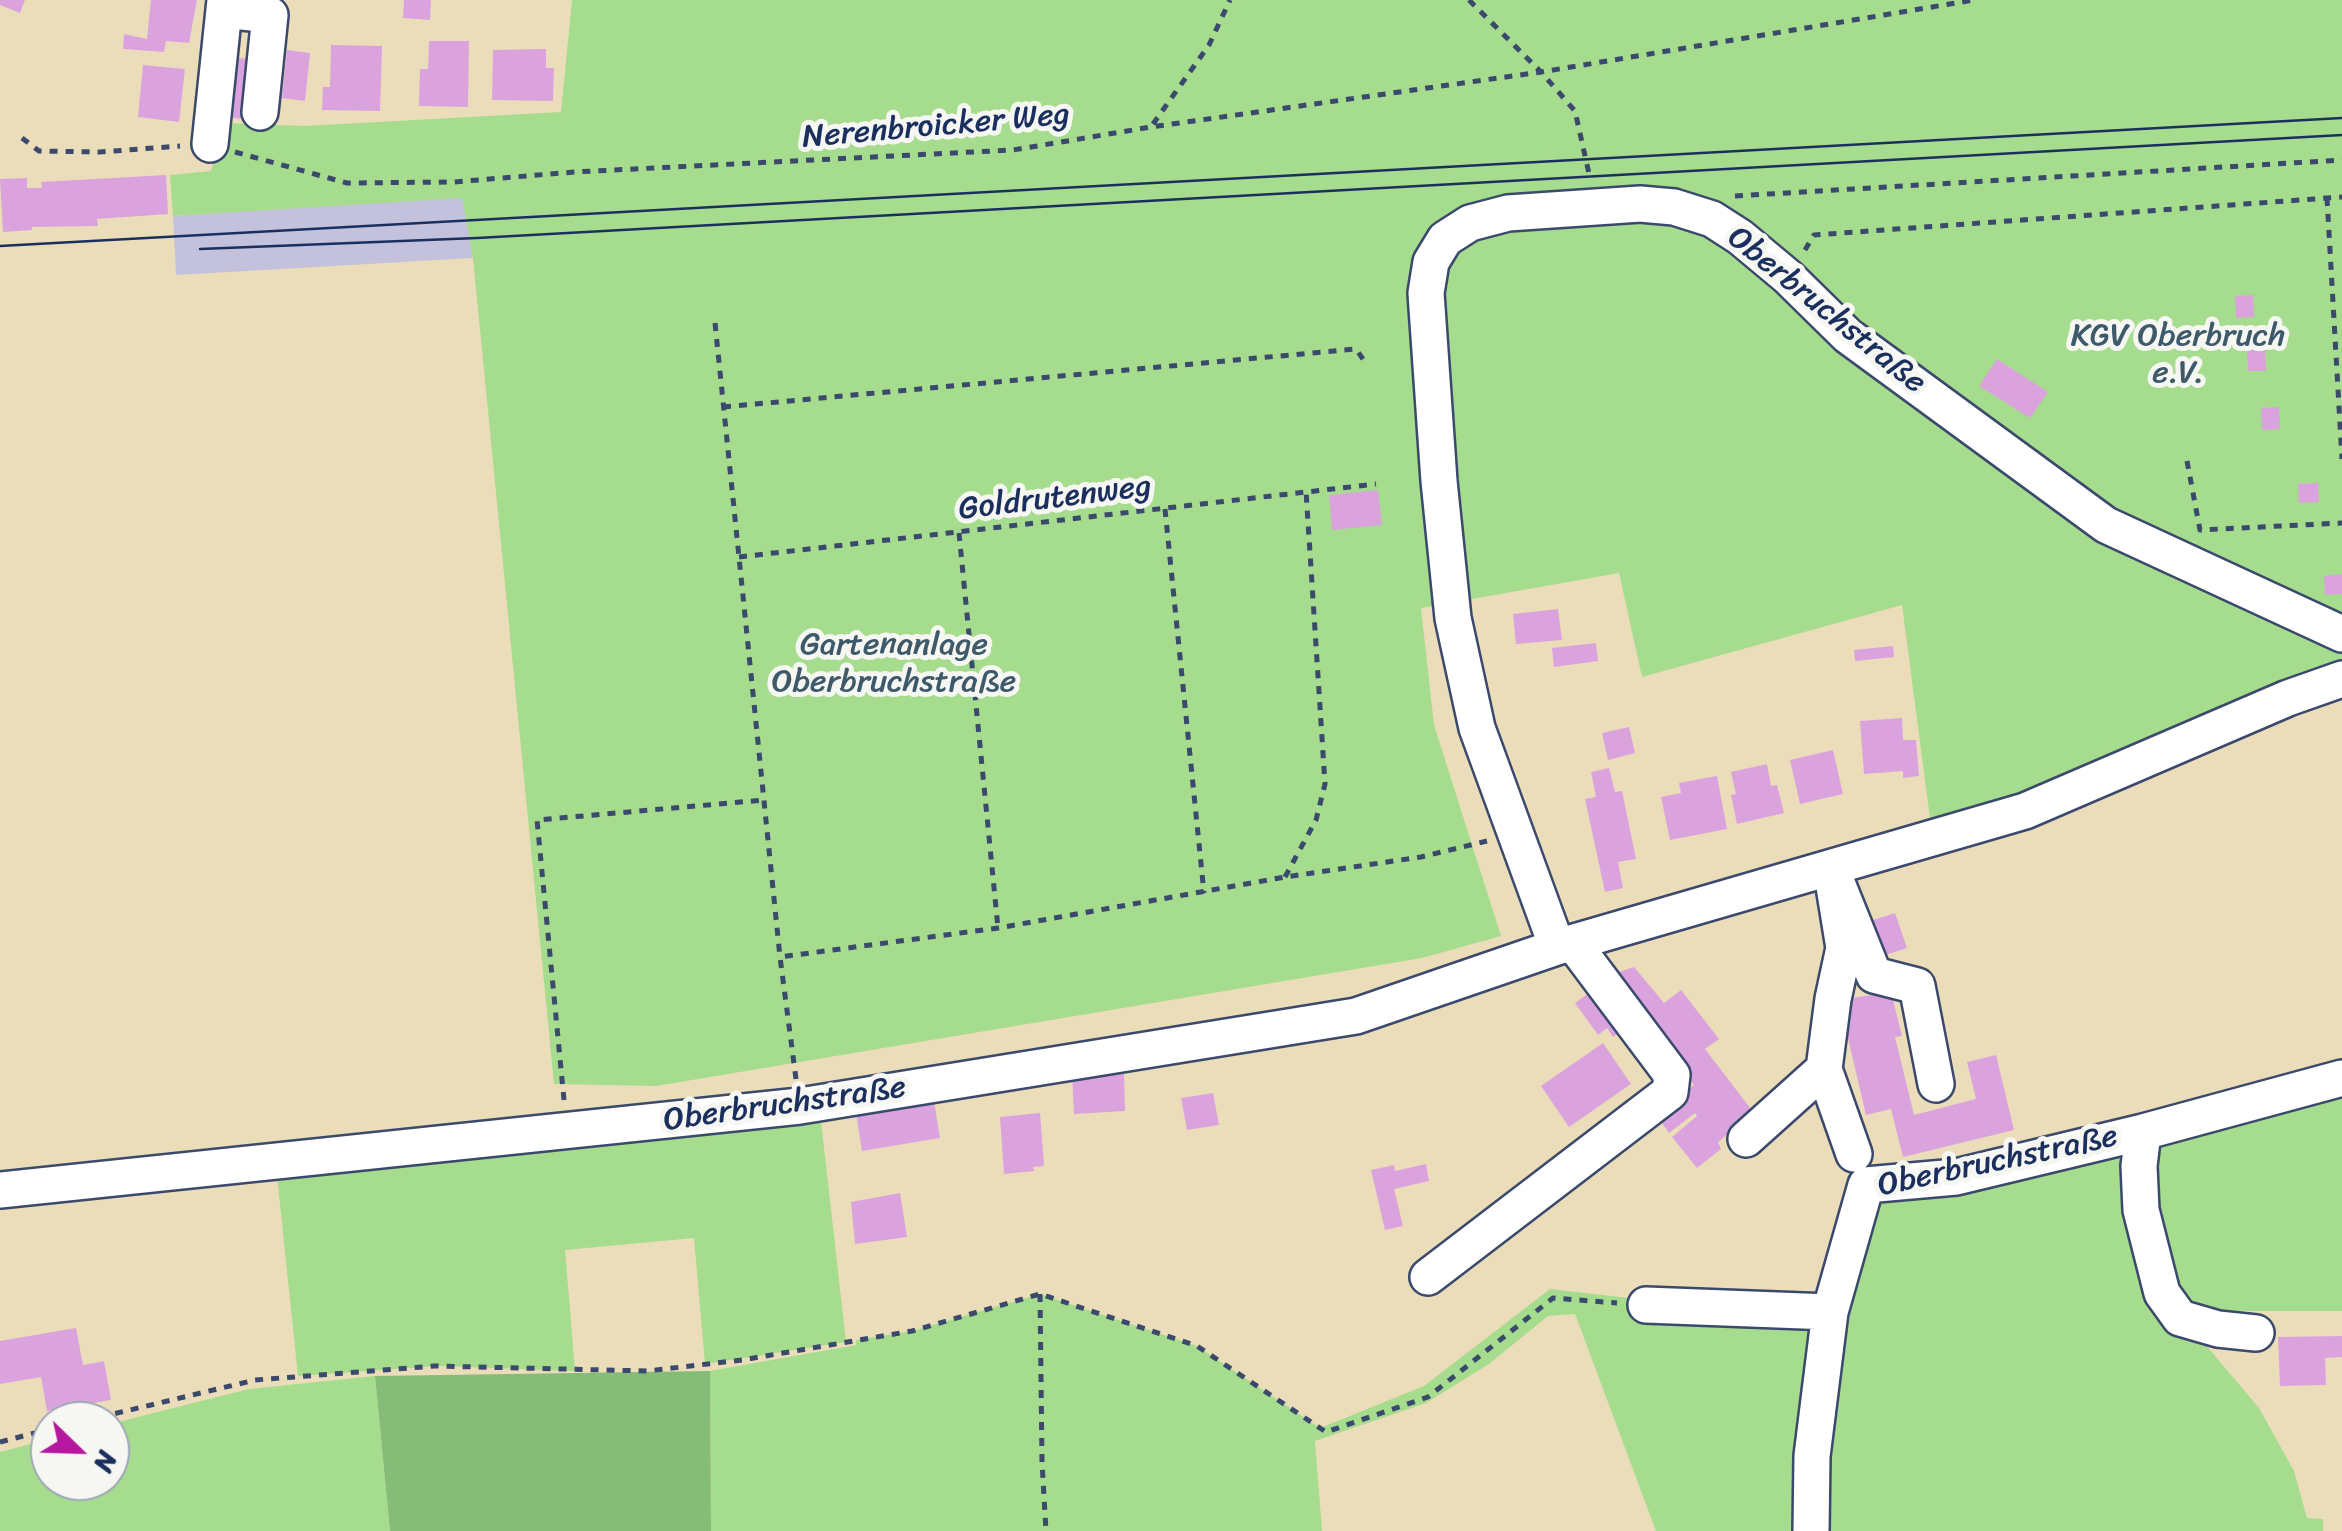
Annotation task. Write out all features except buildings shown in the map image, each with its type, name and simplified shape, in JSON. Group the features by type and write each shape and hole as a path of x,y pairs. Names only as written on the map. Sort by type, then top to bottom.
{"street":[{"path":"210,144 224,5 270,15 260,112"},
{"name":"Oberbruchstraße","path":"1428,1277 1670,1092 1672,1075 1565,945 1515,835 1477,728 1453,618 1426,293 1431,262 1445,240 1470,223 1508,213 1597,205 1674,207 1712,219 1788,277 1848,336 2106,525 2342,634"},
{"name":"Oberbruchstraße","path":"0,1190 800,1106 1356,1016 1565,945 2025,810 2288,698 2342,679"},
{"path":"1831,868 1844,948 1824,1069 1854,1154"},
{"path":"1831,868 1874,974 1917,986 1936,1084"},
{"path":"1746,1139 1824,1069"},
{"name":"Oberbruchstraße","path":"1830,1312 1866,1185 1956,1176 2143,1132 2342,1078"},
{"name":"Oberbruchstraße","path":"2143,1132 2139,1166 2142,1210 2162,1294 2180,1318 2218,1329 2256,1333"},
{"path":"1646,1305 1830,1312 1812,1456 1811,1531"}],"path":[{"path":"1151,127 1209,45 1230,0"},
{"path":"1469,0 1575,111 1597,205"},
{"name":"Nerenbroicker Weg","path":"22,138 38,151 100,152 210,144 298,172 347,182 454,182 574,172 1013,150 1541,72 1974,0"},
{"path":"1728,196 2342,160"},
{"path":"1788,277 1814,235 2342,197"},
{"path":"2327,198 2342,459"},
{"path":"714,323 780,957 800,1106"},
{"path":"723,407 1356,350 1365,362"},
{"path":"2187,460 2200,530 2342,524"},
{"name":"Goldrutenweg","path":"739,557 1376,484"},
{"path":"1284,877 1316,820 1325,784 1306,491"},
{"path":"1165,509 1204,893"},
{"path":"959,533 998,928"},
{"path":"570,1132 561,1084 537,820 764,800"},
{"path":"780,957 998,928 1284,877 1422,857 1515,835"},
{"path":"1040,1294 1046,1531"},
{"path":"130,1410 254,1380 438,1366 648,1372 912,1331 1040,1294 1196,1346 1326,1432 1428,1397 1553,1298 1646,1305"},
{"path":"0,1442 30,1434"}],"shaded area":[{"path":"462,197 473,258 176,275 173,216"}],"green space":[{"path":"572,0 2342,0 2342,621 2219,564 1892,384 2342,640 2342,667 1953,821 1931,826 1902,605 1642,677 1619,573 1421,608 1434,725 1501,936 1422,958 656,1086 554,1084 473,258 462,198 173,216 170,175 211,171 224,123 305,126 561,112"},
{"path":"2342,1081 2342,1311 2202,1311 2200,1338 2259,1408 2294,1471 2307,1518 2323,1519 2323,1531 1656,1531 1575,1314 1548,1316 1489,1364 1426,1403 1315,1441 1322,1531 711,1531 710,1371 856,1345 856,1340 912,1331 1040,1294 1197,1346 1320,1428 1424,1386 1550,1289 1647,1300 1825,1307 1864,1180"},
{"path":"820,1112 846,1342 705,1364 694,1238 565,1250 575,1371 438,1366 298,1376 277,1176"},
{"path":"710,1371 711,1531 390,1531 375,1376"},
{"path":"375,1376 390,1531 0,1531 0,1452 30,1444 30,1501 130,1501 130,1419 249,1389"}],"tram line":[{"path":"0,246 2342,118"},
{"path":"200,249 477,238 2342,135"}],"park label":[{"name":"KGV Oberbruch e.V.","path":"2178,356"},
{"name":"Gartenanlage Oberbruchstraße","path":"894,664"}]}
